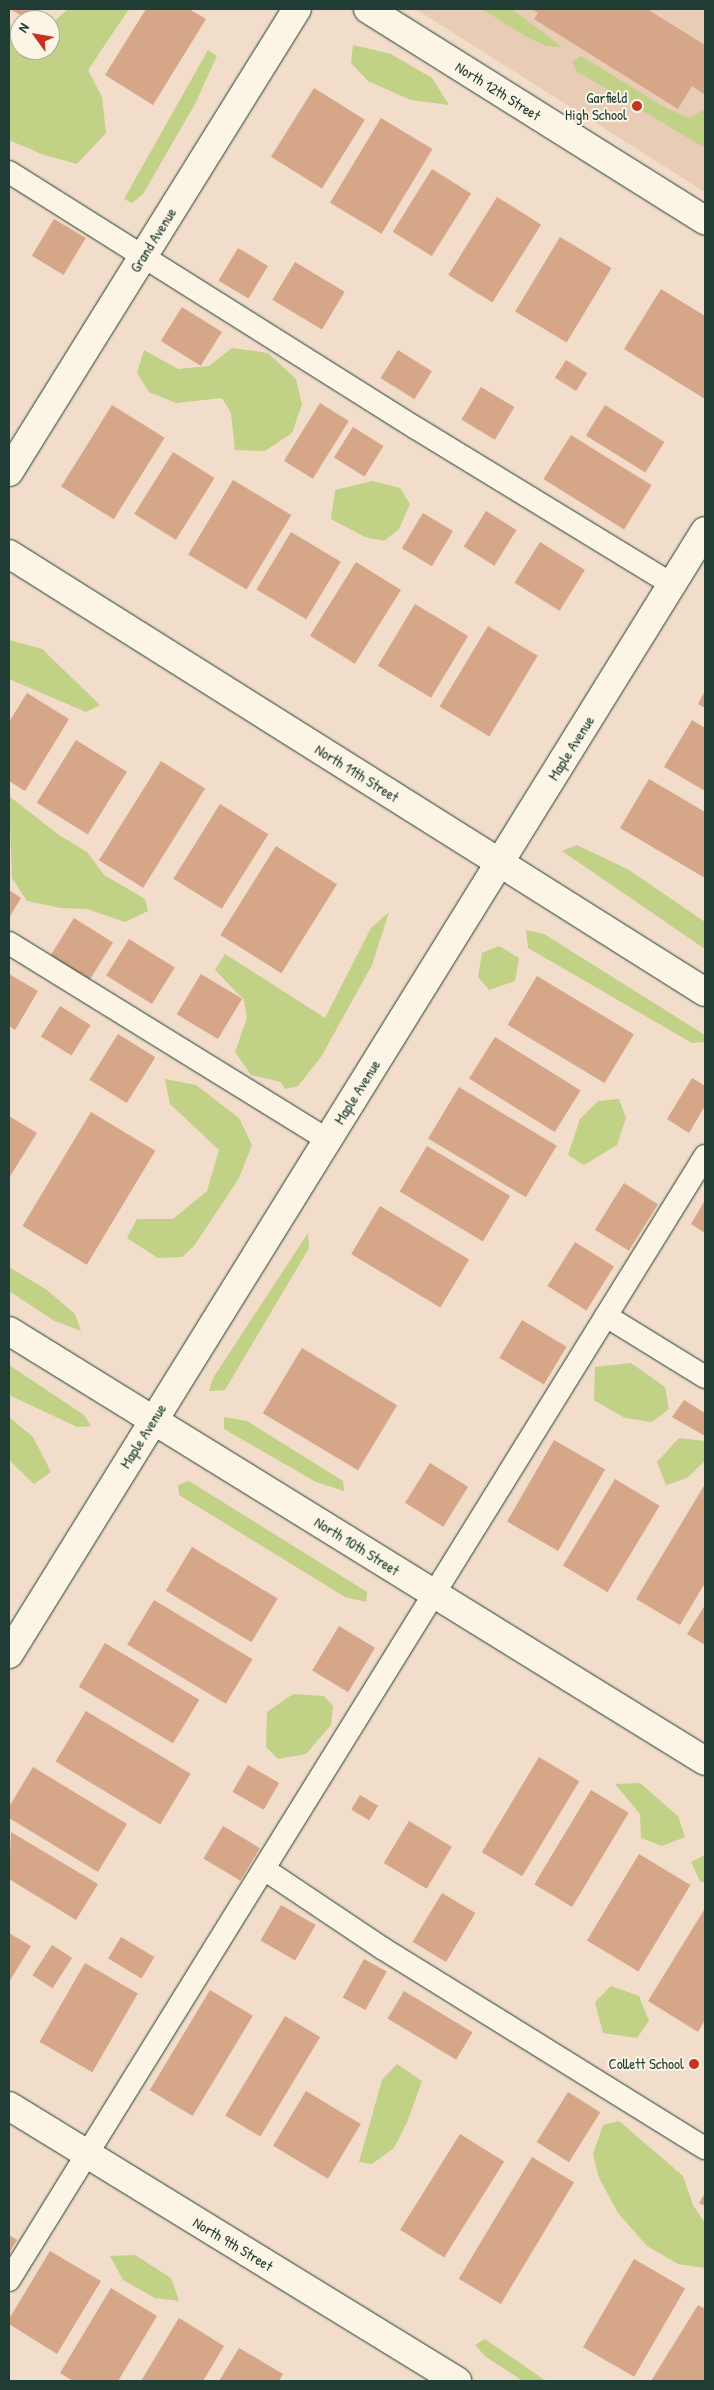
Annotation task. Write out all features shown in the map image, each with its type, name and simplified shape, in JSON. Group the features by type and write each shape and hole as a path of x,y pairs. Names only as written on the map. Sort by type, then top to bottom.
{"street":[{"name":"Grand Avenue","path":"9,472 297,9"},
{"name":"North 12th Street","path":"368,9 705,220"},
{"name":"Maple Avenue","path":"9,1654 705,531"},
{"name":"North 11th Street","path":"9,554 705,992"},
{"name":"North 10th Street","path":"9,1331 705,1761"},
{"name":"North 9th Street","path":"9,2106 457,2381"}],"lane":[{"path":"9,172 416,428 672,584"},
{"path":"9,943 328,1140"},
{"path":"9,2280 705,1156"},
{"path":"606,1316 705,1377"},
{"path":"264,1869 382,1948 705,2148"}],"shaded area":[{"name":"Garfield High School","path":"415,9 705,9 705,192 433,20"}],"green space":[{"path":"68,9 129,9 88,70 102,97 106,133 77,164 44,155 9,140 9,24 10,60 60,60 60,16"},
{"path":"482,9 512,9 562,47 546,46 525,36"},
{"path":"353,45 391,54 432,78 449,105 411,100 368,81 351,63"},
{"path":"208,50 217,56 195,104 143,194 132,203 124,199"},
{"path":"581,56 666,108 690,118 705,108 705,148 576,71 572,61"},
{"path":"232,348 268,353 296,379 302,404 292,433 265,451 235,450 231,413 222,398 176,403 149,392 137,373 144,350 178,369 209,366"},
{"path":"373,481 400,488 410,504 399,529 384,541 365,537 331,519 335,490"},
{"path":"9,640 42,649 100,705 86,712 9,679"},
{"path":"9,796 59,835 87,852 104,875 145,899 148,911 125,922 87,909 61,908 27,901 12,878"},
{"path":"577,845 629,870 705,922 705,949 562,851"},
{"path":"389,912 372,965 321,1057 298,1086 285,1089 281,1082 251,1075 235,1052 247,1018 244,1000 215,970 225,954 325,1018 371,928"},
{"path":"526,930 544,934 705,1035 705,1042 692,1043 528,948"},
{"path":"499,946 519,958 515,981 489,990 478,977 482,953"},
{"path":"165,1079 196,1085 239,1118 252,1145 239,1178 194,1246 182,1257 158,1258 127,1238 137,1219 173,1219 207,1191 219,1150 170,1104"},
{"path":"619,1099 626,1118 617,1145 584,1165 568,1155 580,1119 598,1101"},
{"path":"308,1233 309,1248 225,1390 209,1391 213,1378"},
{"path":"9,1267 47,1290 75,1314 81,1331 53,1320 9,1291"},
{"path":"631,1363 665,1387 669,1409 652,1422 625,1418 594,1400 595,1367"},
{"path":"9,1365 84,1415 91,1426 77,1427 9,1395"},
{"path":"9,1417 33,1437 51,1472 34,1484 9,1460"},
{"path":"224,1417 247,1421 343,1481 344,1491 316,1482 224,1429"},
{"path":"679,1438 705,1441 705,1461 687,1478 666,1485 657,1462"},
{"path":"189,1481 367,1592 366,1602 345,1597 179,1495 178,1485"},
{"path":"293,1694 324,1696 333,1706 331,1725 306,1754 278,1759 266,1747 267,1712"},
{"path":"640,1783 678,1816 685,1837 662,1846 641,1838 640,1814 615,1784"},
{"path":"705,1855 705,1883 700,1881 691,1862"},
{"path":"611,1986 639,1996 649,2021 637,2038 603,2033 595,2002"},
{"path":"397,2064 422,2081 408,2120 394,2148 372,2164 359,2162 382,2080"},
{"path":"619,2121 683,2176 693,2205 705,2223 705,2268 678,2264 647,2246 618,2213 599,2178 593,2154 603,2125"},
{"path":"135,2255 171,2278 179,2301 155,2298 123,2280 110,2256"},
{"path":"485,2339 546,2381 523,2381 486,2357 475,2345"}],"building":[{"path":"10,9 36,9 35,10"},
{"path":"146,9 189,9 206,19 153,105 105,75"},
{"path":"532,9 647,9 705,45 705,95 692,86 678,109 534,19 538,13"},
{"path":"314,88 365,120 322,188 271,157"},
{"path":"381,118 432,149 381,234 330,203"},
{"path":"432,169 471,193 432,256 393,232"},
{"path":"497,197 541,225 492,303 448,275"},
{"path":"54,219 86,238 64,275 32,256"},
{"path":"560,237 611,268 567,342 515,312"},
{"path":"238,248 268,266 248,299 218,281"},
{"path":"295,262 345,292 322,330 272,300"},
{"path":"661,289 705,316 705,399 624,349"},
{"path":"182,307 222,332 201,366 161,341"},
{"path":"398,350 432,371 414,399 381,378"},
{"path":"566,360 587,373 576,391 555,378"},
{"path":"481,387 514,407 495,440 461,420"},
{"path":"320,403 349,421 313,479 284,461"},
{"path":"112,405 165,438 114,519 61,486"},
{"path":"605,405 664,442 645,473 586,436"},
{"path":"353,427 384,446 364,477 334,458"},
{"path":"571,435 652,485 624,529 543,479"},
{"path":"173,452 215,478 176,540 134,514"},
{"path":"233,480 291,515 246,590 188,555"},
{"path":"486,511 517,530 494,566 464,547"},
{"path":"423,513 453,531 432,566 402,548"},
{"path":"291,532 341,562 306,619 256,589"},
{"path":"540,542 585,570 560,611 515,583"},
{"path":"356,562 401,590 355,664 310,636"},
{"path":"415,604 468,636 431,698 378,666"},
{"path":"488,626 538,656 489,736 440,707"},
{"path":"705,691 705,708 698,704"},
{"path":"27,693 69,719 25,791 9,781 9,722"},
{"path":"692,720 705,728 705,791 664,767"},
{"path":"76,740 127,772 88,835 37,803"},
{"path":"161,761 205,789 143,888 99,860"},
{"path":"649,779 705,812 705,878 620,828"},
{"path":"220,804 268,834 222,909 173,879"},
{"path":"276,846 337,884 281,973 220,935"},
{"path":"9,890 21,898 9,918"},
{"path":"74,918 113,942 89,981 50,957"},
{"path":"129,939 175,968 152,1004 106,975"},
{"path":"9,974 38,991 15,1030 9,1026"},
{"path":"201,974 242,999 218,1039 177,1014"},
{"path":"537,976 634,1034 605,1083 508,1025"},
{"path":"60,1006 91,1025 71,1056 41,1037"},
{"path":"118,1034 155,1057 127,1103 89,1080"},
{"path":"495,1037 581,1091 555,1132 469,1079"},
{"path":"692,1078 705,1086 705,1106 689,1133 667,1119"},
{"path":"459,1087 557,1146 526,1197 428,1138"},
{"path":"91,1112 155,1151 87,1265 22,1226"},
{"path":"9,1116 37,1133 9,1178"},
{"path":"427,1146 510,1196 483,1241 400,1191"},
{"path":"624,1183 658,1204 629,1251 595,1230"},
{"path":"705,1200 705,1233 691,1224"},
{"path":"380,1206 469,1260 440,1308 351,1254"},
{"path":"575,1242 614,1266 586,1310 547,1286"},
{"path":"522,1320 567,1347 544,1384 499,1358"},
{"path":"302,1348 397,1405 358,1470 263,1413"},
{"path":"684,1400 705,1413 705,1436 672,1417"},
{"path":"554,1440 605,1470 558,1551 507,1521"},
{"path":"430,1463 468,1487 443,1527 405,1503"},
{"path":"615,1479 660,1506 608,1592 563,1566"},
{"path":"705,1484 705,1583 680,1625 636,1599"},
{"path":"192,1547 278,1599 251,1642 166,1591"},
{"path":"154,1600 253,1659 226,1704 127,1645"},
{"path":"705,1605 705,1645 687,1634"},
{"path":"339,1626 375,1648 348,1692 312,1671"},
{"path":"105,1643 199,1700 173,1743 79,1687"},
{"path":"86,1711 191,1774 160,1824 56,1762"},
{"path":"539,1757 579,1781 522,1876 482,1852"},
{"path":"248,1765 279,1783 264,1810 232,1792"},
{"path":"33,1767 127,1824 98,1872 9,1818 9,1807"},
{"path":"591,1790 629,1813 572,1907 534,1884"},
{"path":"360,1795 378,1806 369,1820 351,1810"},
{"path":"409,1821 452,1847 427,1889 384,1863"},
{"path":"223,1826 260,1848 240,1881 203,1859"},
{"path":"11,1832 98,1884 76,1920 9,1879"},
{"path":"639,1854 690,1885 638,1971 587,1941"},
{"path":"442,1893 475,1913 446,1962 413,1942"},
{"path":"281,1905 316,1925 295,1961 260,1941"},
{"path":"704,1910 705,2020 698,2032 648,2001"},
{"path":"9,1933 31,1946 9,1982"},
{"path":"121,1937 154,1957 142,1979 108,1958"},
{"path":"52,1945 72,1958 53,1988 32,1975"},
{"path":"364,1959 387,1972 365,2010 343,1997"},
{"path":"85,1963 138,1994 92,2072 40,2042"},
{"path":"210,1990 253,2016 193,2116 150,2090"},
{"path":"404,1991 473,2032 456,2060 388,2018"},
{"path":"285,2016 320,2037 260,2137 225,2115"},
{"path":"306,2091 361,2124 328,2179 273,2146"},
{"path":"568,2092 600,2112 569,2162 537,2142"},
{"path":"460,2134 504,2162 444,2257 400,2230"},
{"path":"532,2157 574,2182 501,2304 459,2279"},
{"path":"705,2193 705,2206 699,2203"},
{"path":"9,2235 17,2240 9,2253"},
{"path":"50,2251 101,2281 57,2354 9,2324 9,2319"},
{"path":"634,2259 685,2288 634,2377 583,2347"},
{"path":"111,2288 157,2316 118,2381 73,2381 60,2373"},
{"path":"698,2305 705,2309 705,2381 651,2381"},
{"path":"179,2318 224,2346 203,2381 141,2381"},
{"path":"239,2348 283,2374 279,2381 219,2381"}],"place":[{"name":"Garfield High School","path":"637,106"},
{"name":"Collett School","path":"694,2064"}]}
